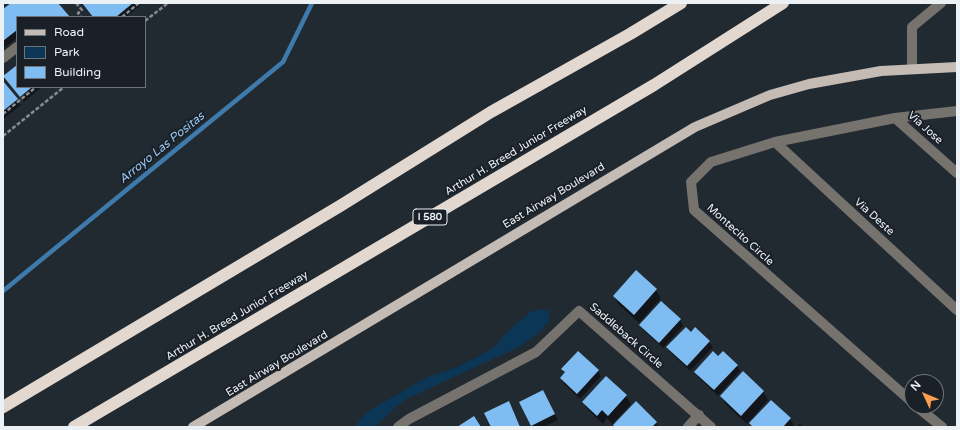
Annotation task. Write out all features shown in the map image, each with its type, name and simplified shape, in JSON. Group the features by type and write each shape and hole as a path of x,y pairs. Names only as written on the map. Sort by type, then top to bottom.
{"highway":[{"path":"3,407 340,206 491,112 630,34 681,3"},
{"name":"Arthur H. Breed Junior Freeway","path":"74,427 661,81 783,3"}],"main road":[{"name":"East Airway Boulevard","path":"194,427 695,127 757,100 809,84 853,75 912,69 957,67"}],"street":[{"path":"912,69 912,27 941,3"},
{"path":"3,58 16,48"},
{"name":"Montecito Circle","path":"904,395 694,210 691,182 711,162 775,142 896,118 957,111"},
{"name":"Via Jose","path":"896,118 957,173"},
{"name":"Via Deste","path":"775,142 957,310"},
{"name":"Saddleback Circle","path":"398,427 409,419 536,352 579,311 711,427"},
{"path":"926,414 942,427"},
{"path":"688,427 699,415"}],"path":[{"path":"76,3 82,10 78,13 80,16"},
{"path":"123,16 139,3"},
{"path":"146,20 168,3"},
{"path":"3,114 35,88"},
{"path":"3,136 63,88"}],"green space":[{"path":"540,309 548,311 550,320 542,330 521,346 404,400 374,427 354,427 367,412 427,377 455,368 481,355 495,346 507,332 530,312"}],"building":[{"path":"11,3 58,3 69,16 16,16 16,31 3,41 3,9"},
{"path":"82,3 133,3 117,16 92,16"},
{"path":"16,66 16,88 31,88 20,97 3,76"},
{"path":"3,81 18,99 3,111"},
{"path":"636,270 657,289 634,315 613,296"},
{"path":"661,301 681,319 659,343 639,325"},
{"path":"686,327 691,332 695,327 710,341 687,366 666,347"},
{"path":"578,351 599,370 577,394 560,378 565,372 561,369"},
{"path":"713,351 718,356 723,351 738,365 714,390 694,372"},
{"path":"743,371 764,391 741,416 720,396"},
{"path":"606,376 627,395 608,416 602,410 597,416 582,402"},
{"path":"543,390 555,414 531,426 519,402"},
{"path":"771,400 791,418 783,427 753,427 749,423"},
{"path":"509,401 520,427 491,427 484,413"},
{"path":"636,401 657,422 652,427 615,427 613,425"},
{"path":"474,416 481,427 457,427"}],"waterway":[{"name":"Arroyo Las Positas","path":"3,291 283,62 312,3"}]}
